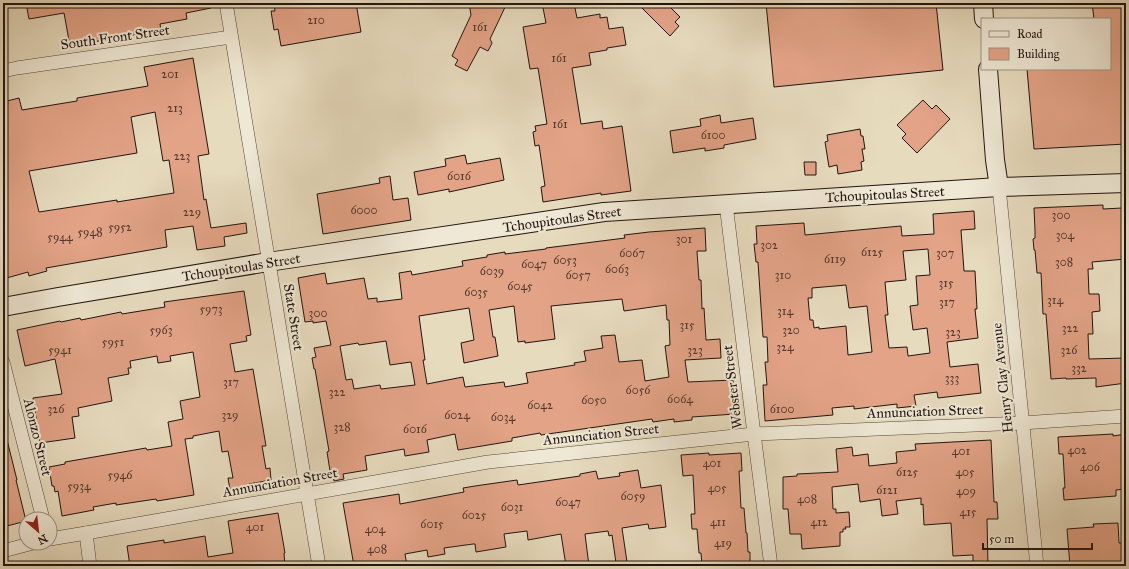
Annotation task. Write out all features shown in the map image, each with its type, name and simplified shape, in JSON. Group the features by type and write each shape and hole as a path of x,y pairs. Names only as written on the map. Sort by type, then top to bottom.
{"street":[{"name":"State Street","path":"226,3 319,566"},
{"path":"983,3 984,18"},
{"name":"South Front Street","path":"3,71 231,37"},
{"path":"988,70 995,160 1000,187"},
{"name":"Tchoupitoulas Street","path":"3,308 58,297 268,262 604,212 1000,187 1126,183"},
{"name":"Henry Clay Avenue","path":"1000,187 1037,566"},
{"name":"Webster Street","path":"726,204 754,434 772,566"},
{"name":"Alonzo Street","path":"3,362 41,511"},
{"name":"Annunciation Street","path":"58,538 488,462 754,434 1126,416"},
{"path":"86,533 90,566"},
{"path":"3,551 18,547"}],"building":[{"path":"26,3 210,3 211,8 186,13 187,19 160,24 161,30 70,46 64,13 29,19"},
{"path":"274,3 356,3 361,32 281,46 278,29 274,30 271,11 275,11"},
{"path":"469,3 507,3 490,39 492,43 488,51 480,47 467,71 455,65 458,60 452,56 471,15"},
{"path":"542,3 574,3 577,18 600,14 600,18 607,17 609,29 623,27 626,45 589,53 591,65 572,68 581,124 602,121 603,129 622,126 631,191 601,195 601,193 543,202 541,187 545,186 539,145 535,146 533,132 536,131 535,126 547,124 538,68 530,69 523,27 546,23"},
{"path":"637,3 666,3 680,17 675,22 679,26 670,36"},
{"path":"766,3 936,3 943,70 774,87"},
{"path":"1092,3 1126,3 1126,144 1034,149 1027,70 1111,70 1111,18 1094,18"},
{"path":"193,58 209,154 198,156 204,200 206,199 211,228 246,223 247,233 224,237 225,246 197,250 193,226 165,230 167,247 46,268 47,271 29,276 28,272 3,279 3,105 8,104 7,101 19,98 22,110 77,101 77,98 148,86 144,67","holes":["155,112 163,161 169,160 174,193 39,212 29,171 137,153 131,117"]},
{"path":"923,100 932,109 936,105 950,119 917,153 902,138 906,134 897,125"},
{"path":"720,115 721,123 753,118 756,139 724,145 724,148 705,151 705,148 673,153 670,131 701,126 700,119"},
{"path":"860,129 861,136 863,136 865,149 862,149 864,161 861,162 862,170 838,174 837,165 829,167 825,142 828,141 827,135"},
{"path":"465,155 467,164 500,158 504,180 449,192 449,189 418,195 414,172 446,166 445,159"},
{"path":"804,162 816,162 816,175 805,175"},
{"path":"390,176 393,200 408,198 411,220 323,234 317,194 380,183 379,178"},
{"path":"1103,205 1103,209 1122,208 1126,259 1092,262 1093,269 1088,269 1089,294 1099,294 1100,311 1092,312 1093,334 1088,334 1089,359 1126,358 1126,383 1096,387 1096,378 1051,379 1046,314 1043,314 1041,273 1037,273 1034,250 1034,208"},
{"path":"974,211 975,229 961,230 964,271 975,271 977,309 975,309 978,338 947,342 950,367 978,364 981,393 938,398 937,392 914,395 916,406 897,408 897,404 854,409 854,406 832,408 833,415 765,421 763,385 767,385 765,362 768,362 767,337 763,337 758,262 756,262 754,244 757,244 756,226 804,223 805,235 901,226 902,236 934,234 933,214","holes":["928,249 930,275 916,276 918,305 910,306 913,330 927,328 930,353 908,356 907,347 889,348 885,315 888,315 885,282 906,280 903,251","846,285 849,308 867,306 872,352 848,355 846,326 819,329 819,327 814,328 813,320 810,320 808,298 812,298 812,288"]},
{"path":"705,228 706,251 697,251 699,280 701,280 702,309 704,308 706,340 720,339 721,358 685,360 688,382 733,380 735,414 692,417 692,420 674,422 674,419 653,422 652,419 541,435 540,433 512,438 512,441 458,450 455,434 427,440 429,452 405,456 404,449 365,456 367,470 343,474 344,479 334,481 333,476 331,477 327,452 329,451 312,358 316,357 314,348 331,345 326,321 313,323 313,321 305,322 298,278 325,273 327,284 364,278 368,299 377,298 377,302 402,299 399,273 411,271 412,275 463,266 462,261 487,257 487,255 546,249 625,238 624,235","holes":["622,299 624,311 666,305 667,320 669,320 670,345 665,346 669,377 645,381 642,360 619,362 615,335 601,336 603,348 584,351 586,361 574,363 575,365 526,373 528,383 505,387 504,382 465,387 463,377 427,384 419,316 469,308 474,340 461,343 464,363 498,356 495,337 493,337 489,310 514,306 518,342 525,341 525,343 555,339 551,306","386,341 390,365 411,362 415,385 381,389 380,385 354,389 352,379 346,380 340,346"]},
{"path":"244,291 251,335 246,336 247,341 230,344 235,372 253,369 266,446 262,446 266,469 270,468 271,480 249,484 249,487 230,490 228,478 233,478 228,451 222,452 219,431 185,439 194,495 157,501 156,499 116,505 116,503 93,507 94,510 62,516 58,491 55,492 54,486 52,486 49,467 65,464 65,462 146,448 147,450 172,446 168,422 183,419 180,401 200,397 193,352 170,356 171,361 158,363 157,356 130,361 131,368 128,368 129,374 108,378 112,401 78,408 79,416 72,417 75,438 40,443 33,398 62,394 55,359 25,366 17,330 60,321 80,318 81,320 121,312 122,314 165,307 164,302"},
{"path":"1113,434 1113,436 1126,434 1126,489 1116,490 1116,496 1064,500 1063,488 1065,488 1063,454 1059,454 1058,437"},
{"path":"7,440 24,511 18,511 18,523 3,527 3,441"},
{"path":"991,440 994,502 997,502 998,519 987,519 988,566 973,566 973,555 953,556 951,523 924,525 923,504 921,505 921,498 896,501 898,514 882,516 880,499 860,502 858,484 832,487 833,509 836,509 836,513 849,512 850,527 845,527 846,529 843,529 843,532 840,532 840,546 802,549 801,534 790,534 788,509 783,509 783,477 797,476 797,474 838,472 836,449 852,447 853,456 868,454 869,466 897,463 896,452 916,450 915,444"},
{"path":"709,453 709,455 741,453 742,471 739,471 741,508 744,508 748,552 750,552 750,566 702,566 701,553 699,553 697,529 692,529 691,514 695,514 693,475 683,476 681,455"},
{"path":"638,470 641,488 661,485 666,527 649,529 648,524 622,528 627,562 616,563 612,535 609,536 608,531 585,534 589,566 566,566 561,534 528,540 527,531 504,534 506,547 476,552 475,544 473,544 444,548 445,554 428,557 427,550 405,554 407,566 354,566 343,503 399,494 400,504 464,492 463,488 517,480 518,485 580,476 580,474 596,471 598,479 620,476 619,473"},
{"path":"278,513 285,553 285,566 130,566 127,546 164,540 164,543 205,536 208,557 233,553 228,521"},
{"path":"1118,523 1119,543 1124,543 1125,566 1070,566 1067,529 1094,527 1093,524"}]}
